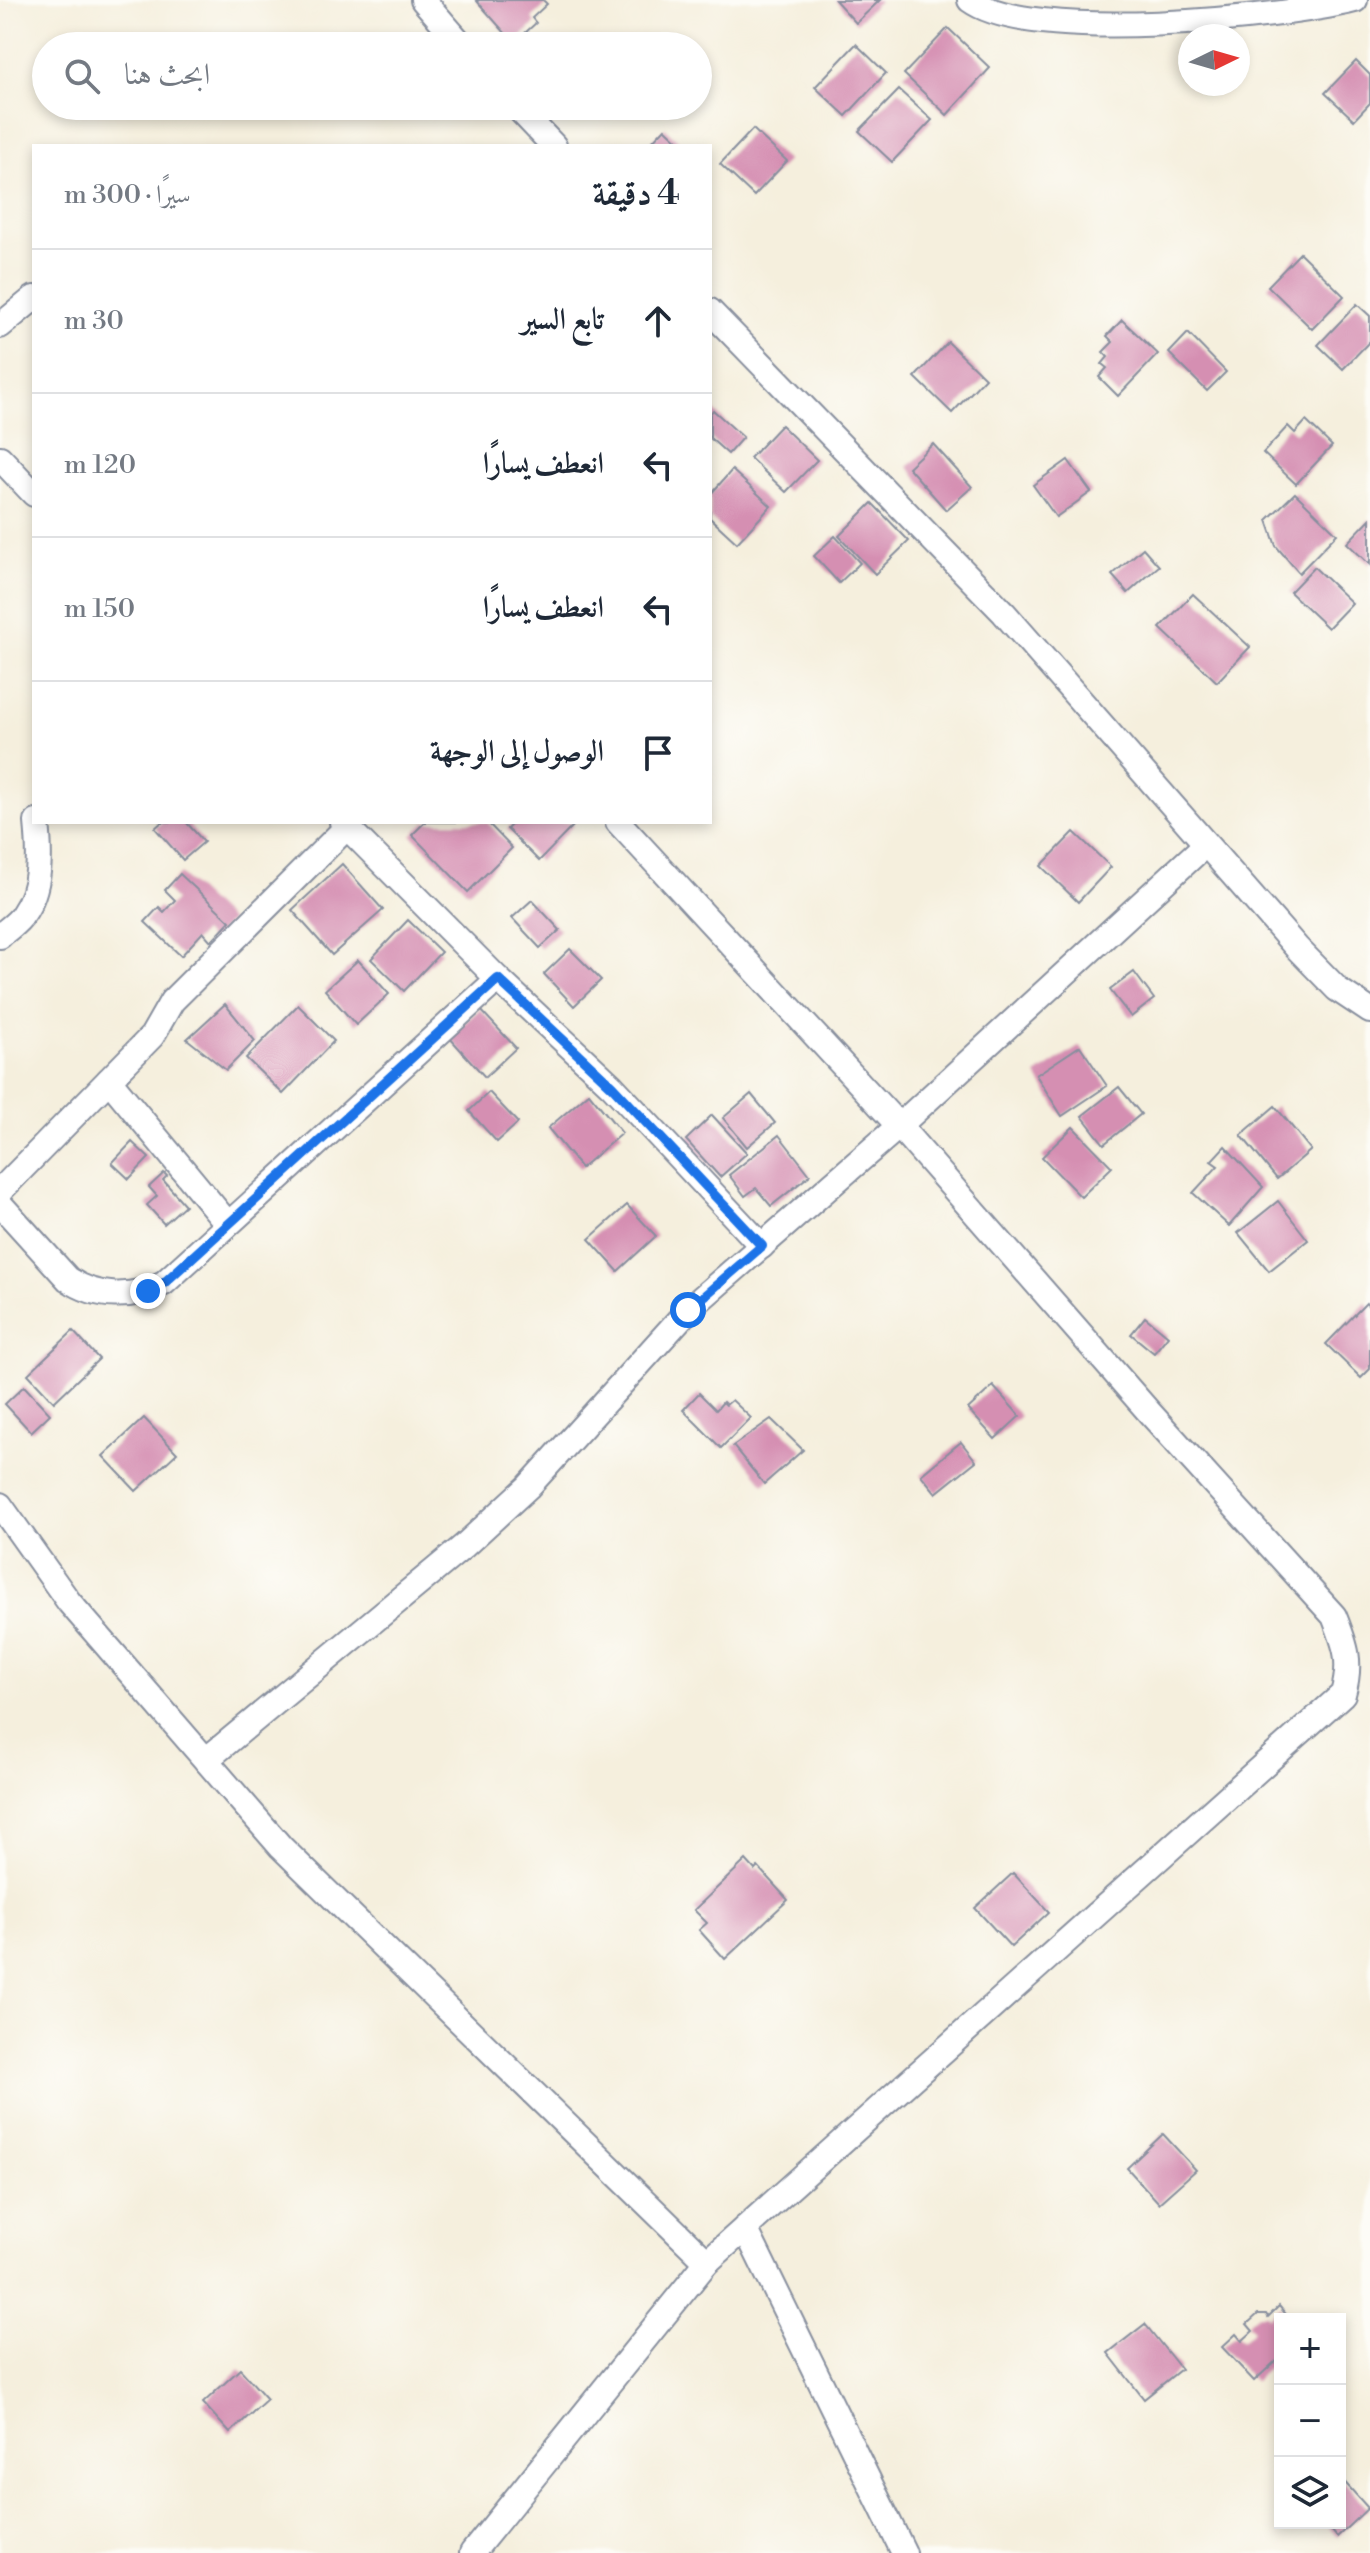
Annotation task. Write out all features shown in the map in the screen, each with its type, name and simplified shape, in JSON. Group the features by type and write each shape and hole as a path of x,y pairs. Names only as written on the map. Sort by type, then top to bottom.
{"street":[{"path":"423,0 451,32"},
{"path":"970,0 991,12 1053,23 1148,24 1280,12 1355,0"},
{"path":"529,120 552,144"},
{"path":"0,326 32,300"},
{"path":"712,313 1004,613 1205,845 1337,989 1370,1011"},
{"path":"0,458 32,492"},
{"path":"0,936 22,916 34,891 40,848 37,824"},
{"path":"472,2553 707,2262 1343,1694 1359,1669 1334,1616 1149,1412 899,1126 620,824"},
{"path":"0,1191 152,1036 172,1001 344,825 498,979 612,1086 762,1246"},
{"path":"206,1760 496,1517 528,1487 669,1329 899,1126 1205,845"},
{"path":"0,1204 68,1279 81,1288 118,1295 148,1291 164,1283 498,979"},
{"path":"109,1080 227,1223"},
{"path":"0,1505 69,1602 281,1847 707,2262"},
{"path":"745,2228 904,2553"}],"building":[{"path":"476,0 543,0 547,4 532,18 536,23 526,32 504,32"},
{"path":"835,0 880,0 856,23"},
{"path":"948,28 990,68 947,115 904,74"},
{"path":"856,44 886,73 846,116 815,87"},
{"path":"1356,61 1370,75 1370,103 1354,120 1325,93"},
{"path":"899,90 932,120 892,162 859,131"},
{"path":"665,128 682,144 650,144"},
{"path":"753,129 787,161 754,196 720,164"},
{"path":"1300,253 1344,296 1312,329 1268,286"},
{"path":"1357,304 1370,316 1370,341 1343,369 1318,345"},
{"path":"1122,320 1158,354 1118,396 1099,377 1107,368 1102,364 1108,357 1103,352 1113,342 1107,336"},
{"path":"1188,333 1226,372 1207,391 1169,353"},
{"path":"948,342 985,378 952,413 915,377"},
{"path":"712,411 743,437 728,454 712,440"},
{"path":"1306,421 1332,446 1296,484 1263,453 1288,426 1295,433"},
{"path":"781,425 817,460 786,492 750,458"},
{"path":"933,444 972,487 946,510 908,467"},
{"path":"1068,460 1091,492 1056,517 1033,485"},
{"path":"732,470 771,506 737,543 712,520 712,493"},
{"path":"1295,493 1337,534 1299,573 1276,546 1267,520"},
{"path":"872,503 909,541 875,574 839,536"},
{"path":"1370,519 1370,565 1347,543"},
{"path":"835,536 860,563 839,583 814,556"},
{"path":"1143,548 1159,566 1128,593 1112,575"},
{"path":"1314,567 1352,603 1328,628 1290,592"},
{"path":"1193,594 1250,647 1217,682 1160,628"},
{"path":"160,824 188,824 204,842 183,860 155,828"},
{"path":"423,824 489,824 512,848 468,892 412,835"},
{"path":"512,824 574,825 539,861 507,829"},
{"path":"1074,832 1111,867 1078,902 1041,866"},
{"path":"342,864 383,910 332,955 292,910"},
{"path":"180,874 230,921 211,941 203,932 181,956 145,922 159,907 164,912 175,900 165,890"},
{"path":"532,900 560,930 540,948 512,918"},
{"path":"408,920 441,952 404,991 371,959"},
{"path":"570,949 601,980 574,1006 544,974"},
{"path":"358,960 389,994 356,1025 325,990"},
{"path":"1134,972 1154,999 1131,1017 1110,990"},
{"path":"225,1004 255,1041 226,1070 187,1039"},
{"path":"298,1005 334,1041 283,1094 246,1058"},
{"path":"480,1009 516,1048 485,1077 449,1037"},
{"path":"1080,1046 1107,1086 1062,1116 1036,1075"},
{"path":"1119,1087 1141,1114 1104,1144 1082,1116"},
{"path":"489,1092 518,1123 497,1142 469,1111"},
{"path":"589,1093 622,1133 581,1168 548,1128"},
{"path":"751,1094 775,1123 747,1147 723,1118"},
{"path":"1275,1106 1311,1150 1277,1179 1241,1135"},
{"path":"712,1115 747,1153 720,1177 686,1140"},
{"path":"1073,1127 1112,1167 1081,1197 1042,1157"},
{"path":"779,1135 810,1175 771,1206 756,1188 745,1196 729,1175"},
{"path":"132,1142 149,1158 129,1179 112,1163"},
{"path":"1225,1146 1263,1187 1229,1226 1193,1193 1218,1166 1211,1161"},
{"path":"164,1173 167,1176 163,1180 185,1205 164,1224 147,1205 157,1196 149,1187"},
{"path":"1278,1201 1308,1240 1269,1271 1238,1233"},
{"path":"627,1205 656,1236 618,1271 589,1239"},
{"path":"1366,1303 1370,1308 1370,1369 1361,1378 1326,1344"},
{"path":"1145,1317 1168,1336 1154,1353 1131,1334"},
{"path":"73,1331 99,1359 54,1402 28,1374"},
{"path":"24,1386 50,1414 31,1432 5,1404"},
{"path":"993,1386 1020,1416 995,1439 968,1409"},
{"path":"699,1393 716,1410 723,1402 726,1405 732,1400 751,1418 721,1448 683,1410"},
{"path":"144,1418 177,1453 136,1491 103,1456"},
{"path":"771,1419 803,1450 764,1484 733,1446"},
{"path":"961,1442 976,1461 936,1493 921,1475"},
{"path":"746,1860 755,1870 758,1867 788,1900 725,1959 699,1930 707,1923 694,1910"},
{"path":"1013,1873 1049,1912 1011,1947 975,1908"},
{"path":"1163,2134 1196,2170 1159,2203 1127,2168"},
{"path":"1279,2306 1285,2313 1274,2313 1274,2363 1254,2381 1222,2347 1236,2334 1242,2341 1253,2331 1247,2324 1258,2314 1268,2317"},
{"path":"1145,2324 1181,2369 1144,2399 1108,2353"},
{"path":"240,2369 267,2399 230,2433 203,2403"},
{"path":"1346,2484 1368,2508 1346,2529"},
{"path":"1330,2529 1346,2529 1337,2537"}],"route":[{"path":"148,1291 164,1283 498,979 612,1086 762,1246 688,1310"}]}
